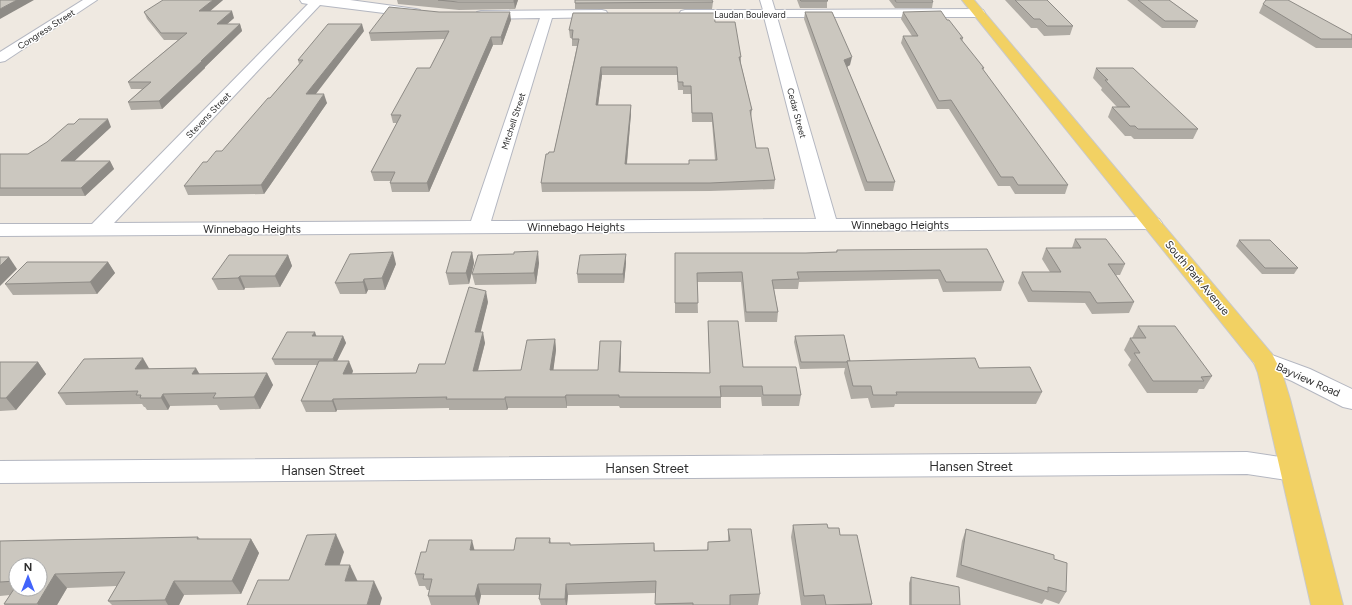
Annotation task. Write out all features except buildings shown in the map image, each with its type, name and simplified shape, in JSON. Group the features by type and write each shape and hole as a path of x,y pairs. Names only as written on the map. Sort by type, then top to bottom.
{"main road":[{"name":"South Park Avenue","path":"968,0 1264,360 1270,373 1327,605"}],"street":[{"name":"Congress Street","path":"0,58 91,0"},
{"path":"314,0 428,14"},
{"name":"Stevens Street","path":"97,230 314,0"},
{"name":"Laudan Boulevard","path":"674,14 767,7 979,13"},
{"name":"Cedar Street","path":"767,7 828,226"},
{"path":"467,15 611,14"},
{"name":"Mitchell Street","path":"479,228 547,15"},
{"name":"Winnebago Heights","path":"0,230 1152,223"},
{"name":"Bayview Road","path":"1264,360 1301,375 1352,400"},
{"name":"Hansen Street","path":"0,472 1247,463 1294,470"}]}
